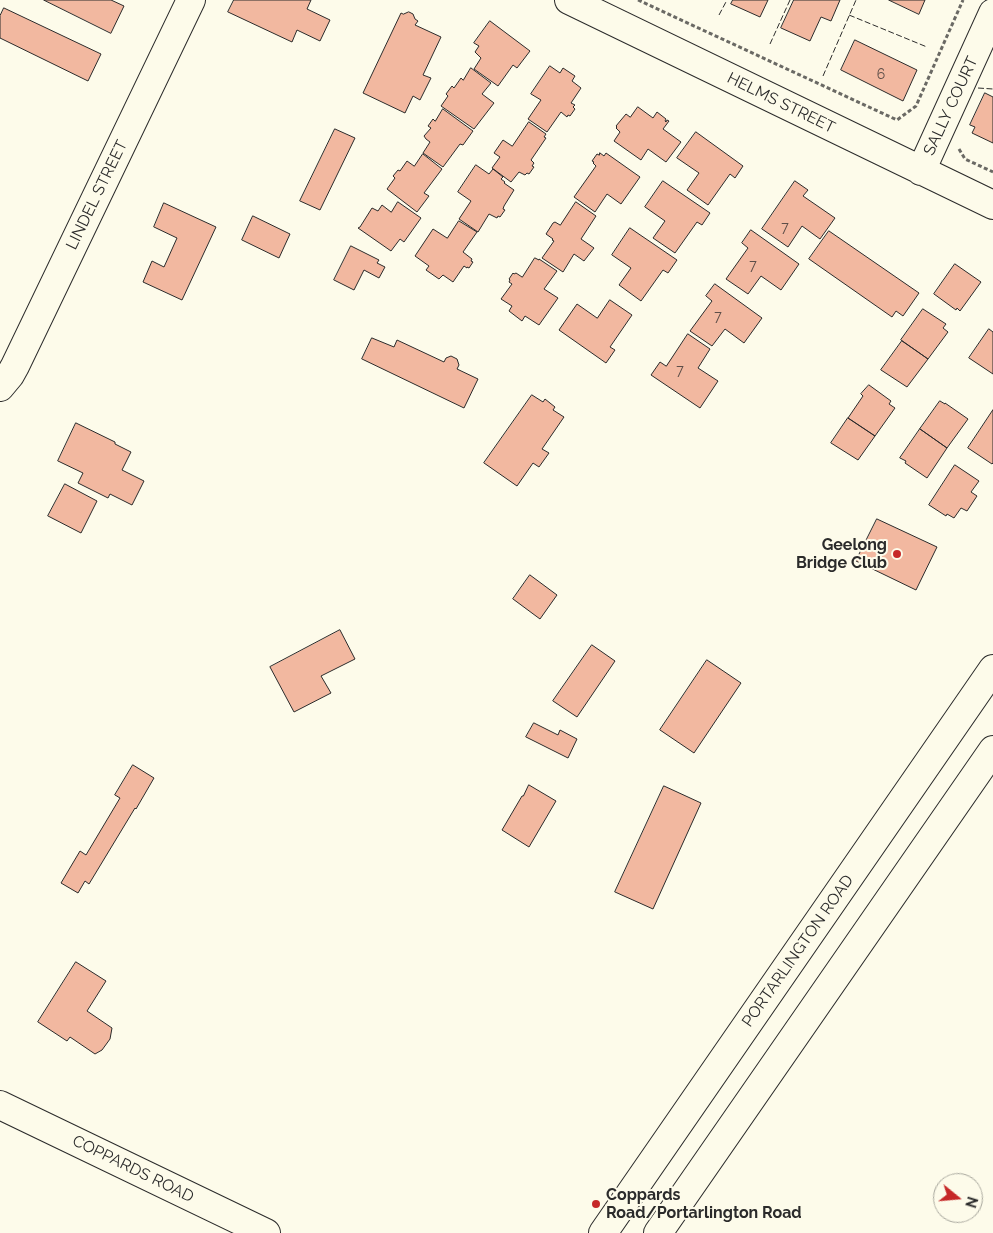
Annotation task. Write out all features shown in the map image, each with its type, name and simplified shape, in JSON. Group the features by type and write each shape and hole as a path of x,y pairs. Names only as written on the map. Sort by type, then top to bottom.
{"street":[{"name":"LINDEL STREET","path":"0,386 5,382 15,366 191,0"},
{"name":"HELMS STREET","path":"586,4 993,205"},
{"name":"SALLY COURT","path":"921,171 993,14"},
{"name":"PORTARLINGTON ROAD","path":"603,1233 993,669"},
{"path":"658,1233 993,750"},
{"name":"COPPARDS ROAD","path":"0,1106 266,1233"}],"path":[{"path":"638,0 896,120 916,106 963,0"}],"building":[{"path":"44,0 111,0 124,6 111,33"},
{"path":"234,0 311,0 307,9 330,20 320,41 297,30 292,42 228,12"},
{"path":"733,0 768,0 760,17 731,4"},
{"path":"794,0 840,0 831,21 821,17 810,41 781,28"},
{"path":"889,0 925,0 919,14"},
{"path":"4,8 101,54 88,81 0,38 0,16"},
{"path":"409,12 418,21 415,25 441,37 423,75 431,78 420,100 413,96 405,113 363,93 401,13"},
{"path":"490,21 530,51 517,68 513,65 498,86 474,69 481,58 475,52 479,46 474,43"},
{"path":"855,40 917,70 903,101 841,70"},
{"path":"550,66 560,73 563,68 575,76 572,81 581,88 571,103 575,105 573,107 575,109 570,116 568,115 567,117 561,112 547,132 528,119 541,100 531,94"},
{"path":"471,68 491,83 482,94 494,103 474,129 441,106 452,86 454,88 461,78 463,80"},
{"path":"985,93 993,97 993,143 972,133 975,127 970,125"},
{"path":"638,107 653,118 657,112 666,119 666,122 667,120 669,121 663,129 681,142 666,162 648,149 641,160 614,141 620,132 616,126 626,114 630,117"},
{"path":"443,109 473,131 463,145 460,144 443,167 423,153 430,142 424,136 431,128 428,126 433,119 435,121"},
{"path":"529,122 546,134 544,137 546,138 531,160 534,163 532,166 534,167 529,174 525,175 519,172 511,182 492,168 500,157 494,153 503,140 512,146"},
{"path":"335,129 355,138 320,210 300,201"},
{"path":"696,132 743,166 735,178 730,174 708,205 687,190 699,173 677,158"},
{"path":"600,153 604,156 606,153 640,177 621,204 607,194 595,212 574,197 596,166 592,161"},
{"path":"423,154 442,169 424,193 429,196 417,212 387,189 395,178 393,176 398,170 400,171 407,161 414,166"},
{"path":"476,165 489,174 493,169 503,177 501,179 504,183 514,190 504,206 503,209 505,210 500,217 498,216 497,218 489,214 478,232 459,219 471,201 458,192"},
{"path":"663,181 710,213 702,225 697,222 675,253 653,238 665,221 645,207"},
{"path":"795,181 808,190 803,196 835,218 820,239 802,226 788,247 762,229"},
{"path":"398,202 421,218 404,242 400,239 391,251 358,228 372,208 378,211 382,205 391,212"},
{"path":"576,202 596,216 581,239 594,248 584,261 574,254 563,272 542,258 554,241 546,234 553,223 555,222 560,225"},
{"path":"164,203 216,227 182,300 143,282 152,261 164,267 177,238 154,227"},
{"path":"253,216 290,234 279,258 242,240"},
{"path":"459,221 477,232 463,252 473,262 469,268 464,266 453,282 443,275 439,279 426,270 429,266 415,256 433,229 447,238"},
{"path":"630,228 677,260 668,273 663,270 641,301 619,285 631,268 612,255"},
{"path":"751,230 799,264 781,290 761,276 748,294 726,279 748,248 742,243"},
{"path":"829,231 919,293 903,316 896,311 892,317 809,259"},
{"path":"351,246 379,260 377,263 385,267 379,278 364,270 354,290 334,280"},
{"path":"535,258 557,271 544,289 558,298 539,325 525,316 522,321 509,311 512,306 501,299 512,284 509,282 509,279 513,273 522,277"},
{"path":"955,264 981,282 960,311 934,294"},
{"path":"715,284 762,318 744,343 725,329 712,346 690,331 712,301 706,296"},
{"path":"610,300 632,315 610,347 615,350 606,363 559,330 577,304 597,318"},
{"path":"923,309 946,324 943,328 948,332 928,359 901,340"},
{"path":"989,329 993,332 993,374 969,358"},
{"path":"688,334 710,349 698,368 718,381 700,408 651,375 660,362 666,366"},
{"path":"372,338 394,347 397,340 444,362 446,358 451,356 457,359 459,365 457,369 478,379 464,408 362,359"},
{"path":"902,341 928,359 907,387 881,370"},
{"path":"869,385 891,401 889,404 895,408 875,436 848,418 863,396 861,394"},
{"path":"532,395 543,402 545,399 555,407 553,410 564,417 542,449 549,453 539,467 533,463 517,486 484,463"},
{"path":"940,401 968,419 947,448 920,429"},
{"path":"993,410 993,463 992,464 968,448"},
{"path":"848,418 875,436 858,460 831,443"},
{"path":"76,423 131,452 122,470 144,481 132,505 110,494 108,498 78,483 83,473 58,461"},
{"path":"920,429 947,448 927,478 900,458"},
{"path":"955,465 979,481 971,492 977,496 967,511 961,508 954,518 947,514 946,516 929,505"},
{"path":"65,484 97,501 81,533 48,516"},
{"name":"Geelong Bridge Club","path":"877,519 937,547 916,590 856,561"},
{"path":"530,575 557,595 540,619 513,599"},
{"path":"340,630 355,659 321,676 331,693 294,712 270,667"},
{"path":"592,645 615,661 577,717 553,701"},
{"path":"707,660 741,683 694,753 660,730"},
{"path":"534,723 558,735 560,730 577,739 568,758 526,737"},
{"path":"133,765 154,778 89,884 85,881 78,893 61,883 80,851 86,855 120,798 115,795"},
{"path":"529,785 556,801 529,847 502,830"},
{"path":"664,786 701,803 653,909 615,892"},
{"path":"76,962 106,981 87,1011 112,1028 110,1039 102,1050 95,1054 70,1037 67,1041 38,1022"}],"fence":[{"path":"719,15 727,0"},
{"path":"770,44 790,0"},
{"path":"823,76 856,0"},
{"path":"849,15 927,47"},
{"path":"978,88 993,89"}],"place":[{"name":"Geelong Bridge Club","path":"897,554"},
{"name":"Coppards Road/Portarlington Road","path":"596,1204"}]}
